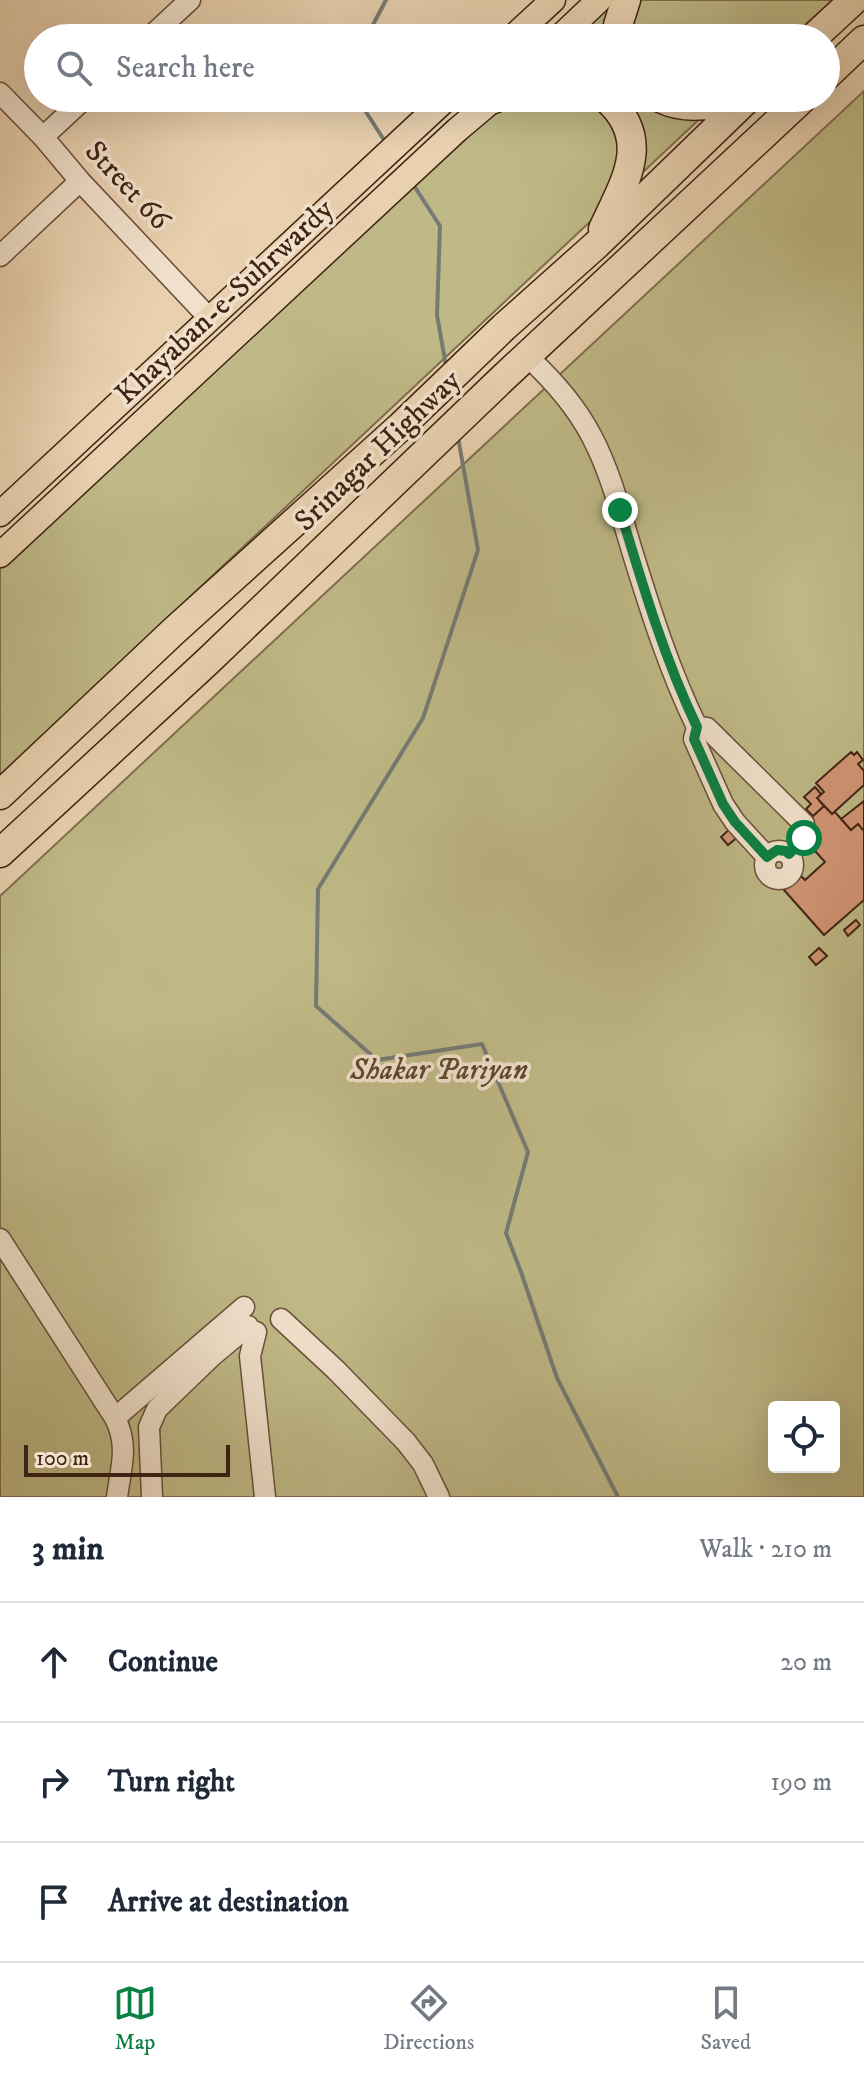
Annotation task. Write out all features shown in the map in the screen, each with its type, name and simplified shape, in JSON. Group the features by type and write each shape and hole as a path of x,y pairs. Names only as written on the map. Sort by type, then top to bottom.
{"highway":[{"path":"618,24 626,0"},
{"path":"828,24 854,0"},
{"path":"840,63 864,40"},
{"path":"596,245 629,173 633,151 632,138 618,112"},
{"name":"Srinagar Highway","path":"0,795 175,630 596,245 734,112"},
{"name":"Srinagar Highway","path":"0,853 207,662 503,378 788,112"},
{"path":"358,465 328,504 187,636 184,645 189,653 197,655 205,651 371,496 413,465"},
{"path":"0,807 154,668 164,666 170,671 172,680 167,688 0,842"}],"main road":[{"path":"527,24 553,0"},
{"path":"574,24 599,0"},
{"name":"Khayaban-e-Suhrwardy","path":"0,514 432,112"},
{"name":"Khayaban-e-Suhrwardy","path":"0,555 478,112"},
{"path":"340,199 362,219"}],"street":[{"path":"164,24 190,0"},
{"name":"Street 66","path":"0,93 210,319"},
{"path":"43,137 70,112"},
{"path":"0,256 80,181"},
{"path":"527,356 557,384 599,452 680,692 697,727 694,739 714,785 735,822 767,857 777,850 789,854 804,831 783,804 707,728 697,727"},
{"path":"0,1239 123,1434 124,1451 117,1497"},
{"path":"281,1319 406,1442 423,1464 439,1497"},
{"path":"115,1418 249,1321"},
{"path":"152,1497 149,1427 152,1417 249,1321"},
{"path":"249,1321 265,1497"}],"green space":[{"path":"608,0 833,0 806,24 582,24"},
{"name":"Shakar Pariyan","path":"864,91 864,1497 0,1497 0,896"},
{"path":"489,112 707,112 0,775 0,564"}],"building":[{"path":"851,752 854,755 857,752 863,760 858,764 864,771 864,785 832,814 817,798 824,792 816,783"},
{"path":"815,787 821,794 817,798 824,806 813,816 806,809 811,804 804,797"},
{"path":"864,801 864,831 858,824 851,830 841,819"},
{"path":"824,806 832,814 835,812 851,830 858,824 864,831 864,900 824,935 784,890 800,875 805,880 825,862 797,831"},
{"path":"733,826 740,835 728,845 721,837"},
{"path":"856,920 860,925 848,936 844,930"},
{"path":"819,948 827,956 816,965 809,957"}],"waterway":[{"path":"373,24 386,0"},
{"path":"366,112 386,143"},
{"path":"413,184 440,226 437,315 446,366"},
{"path":"458,437 478,550 423,718 318,889 316,1006 377,1060 482,1044 528,1152 506,1233 557,1378 618,1497"}],"route":[{"path":"620,510 680,692 697,727 694,739 723,804 767,857 777,850 789,854 804,838"}]}
